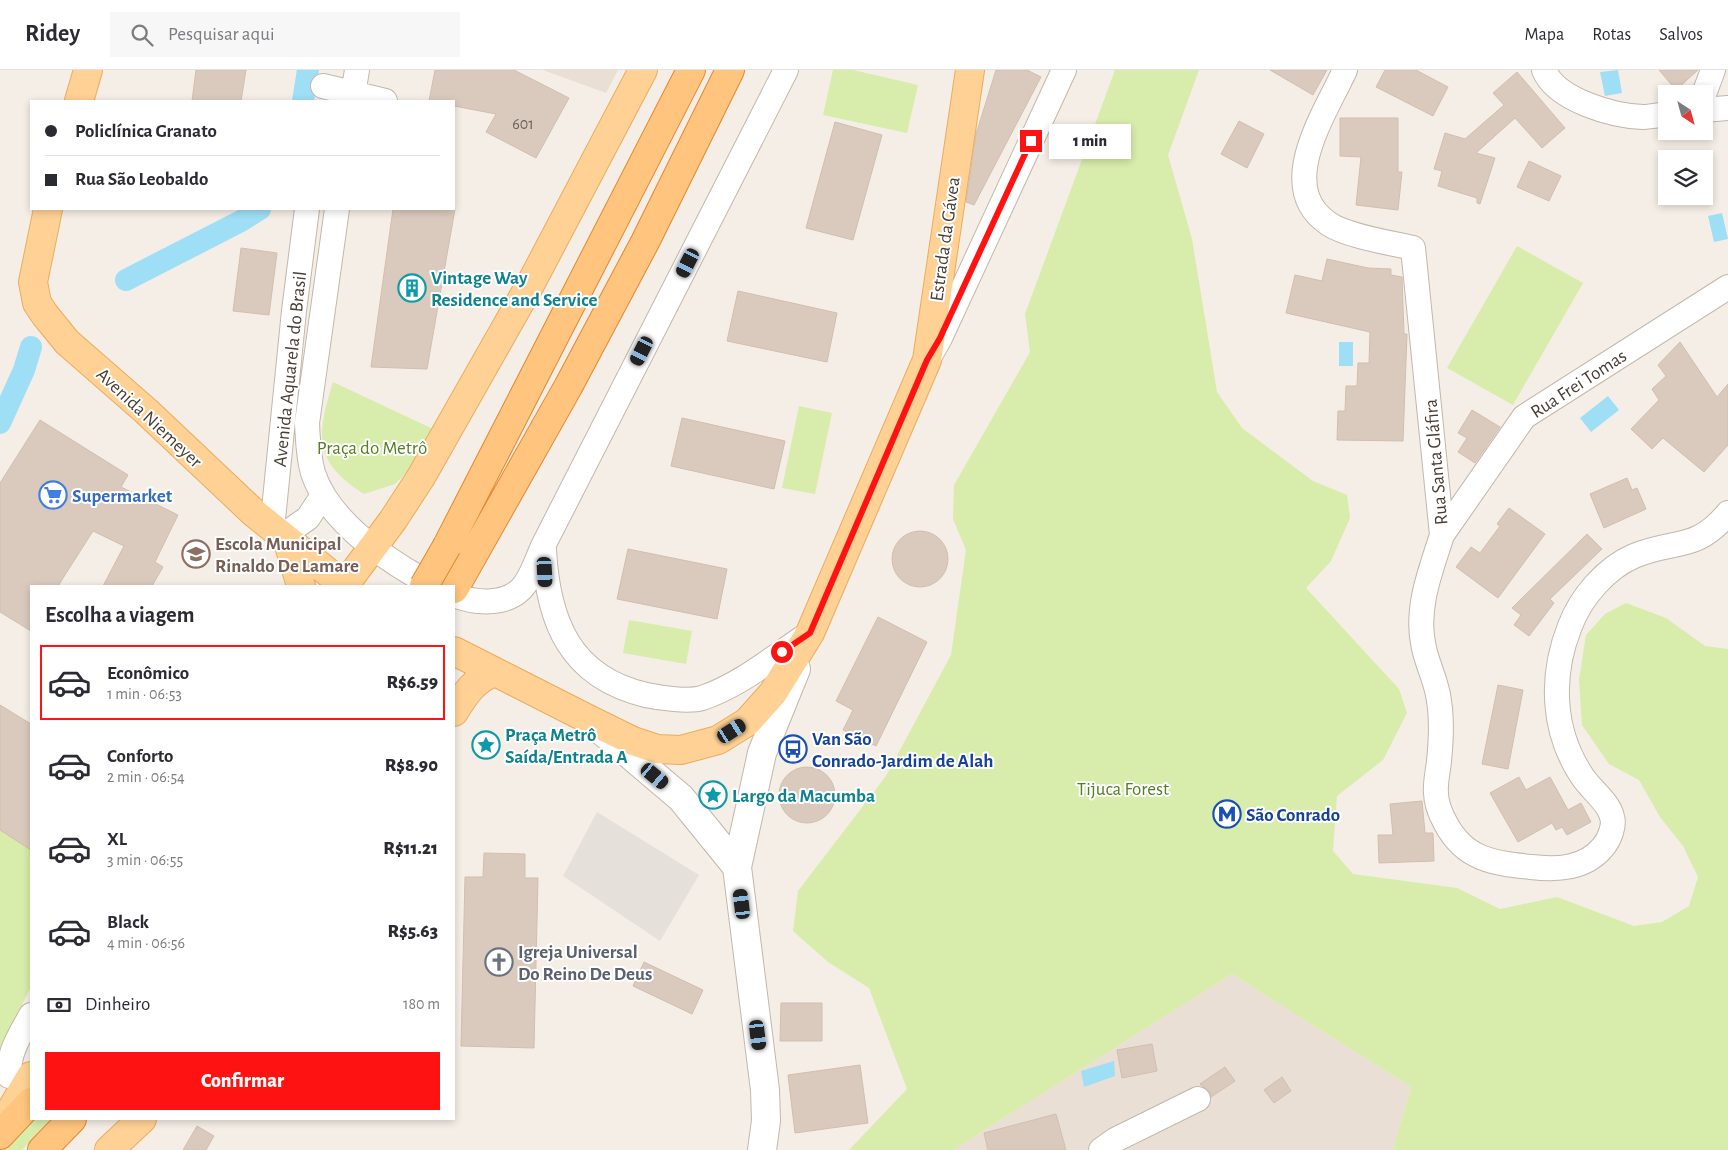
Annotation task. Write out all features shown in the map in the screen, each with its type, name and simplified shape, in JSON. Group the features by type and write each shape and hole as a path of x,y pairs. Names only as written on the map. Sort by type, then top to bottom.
{"highway":[{"path":"425,585 447,546 691,70"},
{"path":"455,587 568,387 645,242 730,70"},
{"path":"0,1135 30,1103"},
{"path":"42,1150 71,1120"}],"main road":[{"path":"79,100 88,70"},
{"path":"345,585 414,489 531,283 642,70"},
{"name":"Estrada da Gávea","path":"810,633 927,360 970,70"},
{"name":"Avenida Niemeyer","path":"48,210 33,282 37,303 67,342 141,407 280,536 343,585"},
{"path":"280,536 301,585"},
{"path":"455,652 632,741 657,749 681,750 718,740 746,722 773,694 810,633"},
{"path":"455,710 470,686 484,676 494,672"},
{"path":"0,1130 20,1076"},
{"path":"108,1150 141,1120"}],"street":[{"path":"353,98 357,70"},
{"path":"455,595 465,600 482,602 508,597 520,589 529,577 544,544 786,70"},
{"path":"927,360 940,338 1064,70"},
{"name":"Rua Santa Gláfira","path":"1345,70 1311,143 1304,168 1305,196 1314,212 1330,225 1413,248 1442,535 1428,579 1420,620 1423,644 1439,700 1440,755 1436,793 1441,815 1453,838 1472,854 1497,863 1545,868 1574,867 1591,859 1604,846 1612,830 1612,816 1583,778 1570,757 1560,731 1556,705 1557,679 1562,651 1570,624 1587,595 1610,571 1634,556 1681,545 1702,537 1715,528 1728,513"},
{"path":"1544,70 1556,86 1572,98 1599,108 1642,117 1658,115"},
{"path":"1707,85 1713,70"},
{"path":"323,86 353,98 374,100"},
{"path":"1713,109 1728,108"},
{"name":"Avenida Aquarela do Brasil","path":"280,536 294,311 307,210"},
{"name":"Avenida Aquarela do Brasil","path":"337,210 307,423 309,454 323,495 371,548 432,585"},
{"name":"Rua Frei Tomas","path":"1442,535 1524,417 1728,287"},
{"path":"280,536 308,518 323,495"},
{"path":"544,544 548,593 566,641 589,669 623,690 659,698 701,698 738,680 810,633"},
{"name":"Estrada da Gávea","path":"762,1150 766,1121 765,1090 737,867 762,753 810,633"},
{"path":"590,720 681,798 737,867"},
{"path":"20,1076 9,1063 12,1049 30,1017"},
{"path":"1101,1150 1115,1140 1198,1099"}],"shaded area":[{"path":"543,70 618,70 606,93"},
{"path":"597,812 699,875 660,941 563,876"},
{"path":"1232,974 1411,1087 1393,1150 953,1150"}],"green space":[{"path":"833,70 853,70 918,85 907,133 823,115"},
{"name":"Tijuca Forest","path":"1115,70 1199,70 1168,155 1192,239 1217,392 1242,428 1313,481 1347,495 1350,518 1331,561 1306,588 1399,689 1407,713 1383,760 1337,796 1333,851 1353,874 1457,888 1500,909 1557,897 1634,926 1662,922 1689,906 1698,877 1683,846 1660,817 1639,780 1609,764 1582,725 1579,680 1586,635 1605,614 1626,603 1666,618 1705,646 1728,649 1728,1150 1393,1150 1411,1087 1232,974 953,1150 849,1150 907,1089 869,988 828,962 793,931 798,891 886,776 951,655 966,550 953,519 954,485 1030,352 1025,314"},
{"path":"1517,246 1583,283 1513,405 1447,368"},
{"name":"Praça do Metrô","path":"333,382 433,429 411,468 395,484 364,494 347,482 335,470 327,458 323,446 322,432"},
{"path":"799,406 832,413 815,494 782,488"},
{"path":"629,620 692,631 686,664 623,653"},
{"path":"0,706 30,724 30,989 0,1048"},
{"path":"32,1120 51,1120 22,1150 0,1150"}],"water":[{"path":"1618,70 1622,93 1605,96 1600,72"},
{"path":"1722,213 1728,239 1714,242 1708,216"},
{"path":"1339,342 1353,342 1353,366 1339,366"},
{"path":"1608,396 1619,410 1591,432 1580,418"},
{"path":"1114,1061 1115,1076 1084,1087 1081,1071"}],"building":[{"path":"196,70 246,70 241,100 192,100"},
{"path":"435,70 514,70 569,98 536,158 486,132 496,114 455,106 455,100 429,100"},
{"path":"996,70 1027,70 1041,77 974,205 966,202 976,134"},
{"path":"1270,70 1327,70 1313,95"},
{"path":"1385,70 1416,70 1448,87 1433,116 1376,87"},
{"path":"1659,70 1698,70 1682,85 1672,85"},
{"path":"1517,72 1565,128 1542,148 1515,118 1476,153 1495,158 1480,204 1477,203 1477,198 1438,186 1442,171 1434,169 1445,133 1465,139 1504,105 1493,93"},
{"path":"1340,118 1398,118 1398,172 1402,172 1398,210 1356,205 1361,157 1340,156"},
{"path":"1239,121 1264,134 1247,168 1221,154"},
{"path":"835,122 882,135 853,240 806,228"},
{"path":"1529,161 1561,176 1549,201 1517,187"},
{"name":"Vintage Way Residence and Service","path":"393,210 455,210 427,369 371,367"},
{"path":"241,248 277,253 269,315 233,311"},
{"path":"1327,259 1368,268 1391,269 1391,275 1402,277 1404,334 1407,334 1403,441 1337,440 1338,411 1345,411 1346,386 1357,386 1358,363 1369,363 1370,332 1286,313 1295,275 1322,281"},
{"path":"738,291 837,313 827,362 727,341"},
{"path":"1680,342 1717,397 1728,384 1728,445 1704,472 1663,438 1652,449 1631,429 1659,400 1652,389 1666,376 1658,365"},
{"path":"1472,410 1500,427 1475,463 1458,452 1467,438 1458,433"},
{"path":"682,418 785,441 774,489 671,466"},
{"path":"40,420 128,475 121,487 178,515 155,562 163,567 153,585 104,585 124,546 93,531 59,585 30,585 30,630 0,612 0,483"},
{"path":"1627,478 1632,490 1637,488 1646,509 1604,528 1590,494"},
{"path":"1509,508 1545,534 1498,598 1456,567 1471,547 1480,553 1500,526 1497,524"},
{"path":"920,531 931,533 940,539 946,548 948,559 946,570 940,579 931,585 920,587 909,585 900,579 894,570 892,559 894,548 900,539 909,533"},
{"path":"1587,534 1602,549 1550,599 1554,603 1529,636 1514,625 1521,615 1512,608"},
{"path":"628,549 727,569 717,619 617,599"},
{"path":"878,617 927,642 876,746 843,730 853,710 836,701"},
{"path":"1498,685 1523,690 1508,769 1482,764"},
{"path":"0,705 30,723 30,849 0,830"},
{"path":"807,767 818,769 827,775 833,784 835,795 833,806 827,815 818,821 807,823 796,821 787,815 781,806 779,795 781,784 787,775 796,769"},
{"path":"1519,777 1526,790 1550,777 1568,810 1581,803 1591,822 1567,835 1562,827 1556,830 1552,823 1518,842 1490,793"},
{"path":"1422,801 1425,833 1433,833 1434,861 1379,863 1378,835 1393,835 1390,804"},
{"name":"Igreja Universal Do Reino De Deus","path":"484,853 525,854 525,878 538,878 534,1048 461,1046 465,877 483,877"},
{"path":"644,962 703,990 692,1014 633,986"},
{"path":"781,1003 822,1003 822,1041 780,1041"},
{"path":"1152,1044 1157,1071 1122,1078 1117,1050"},
{"path":"860,1065 868,1123 795,1133 788,1075"},
{"path":"1225,1067 1235,1081 1211,1097 1210,1092 1200,1084"},
{"path":"1282,1077 1291,1091 1274,1103 1264,1090"},
{"path":"1056,1114 1066,1150 988,1150 984,1133"},
{"path":"197,1126 214,1136 206,1150 183,1150"}],"waterway":[{"path":"303,100 308,70"},
{"path":"126,280 241,221 258,210"},
{"path":"0,423 24,370 31,347"}],"place":[{"name":"Vintage Way Residence and Service","path":"412,288"},
{"name":"Supermarket","path":"53,495"},
{"name":"Escola Municipal Rinaldo De Lamare","path":"196,554"},
{"name":"Praça Metrô Saída/Entrada A","path":"486,745"},
{"name":"Van São Conrado-Jardim de Alah","path":"793,749"},
{"name":"Largo da Macumba","path":"713,795"},
{"name":"São Conrado","path":"1227,814"},
{"name":"Igreja Universal Do Reino De Deus","path":"499,962"}],"route":[{"path":"782,652 810,633 927,360 940,338 1031,141"}]}
